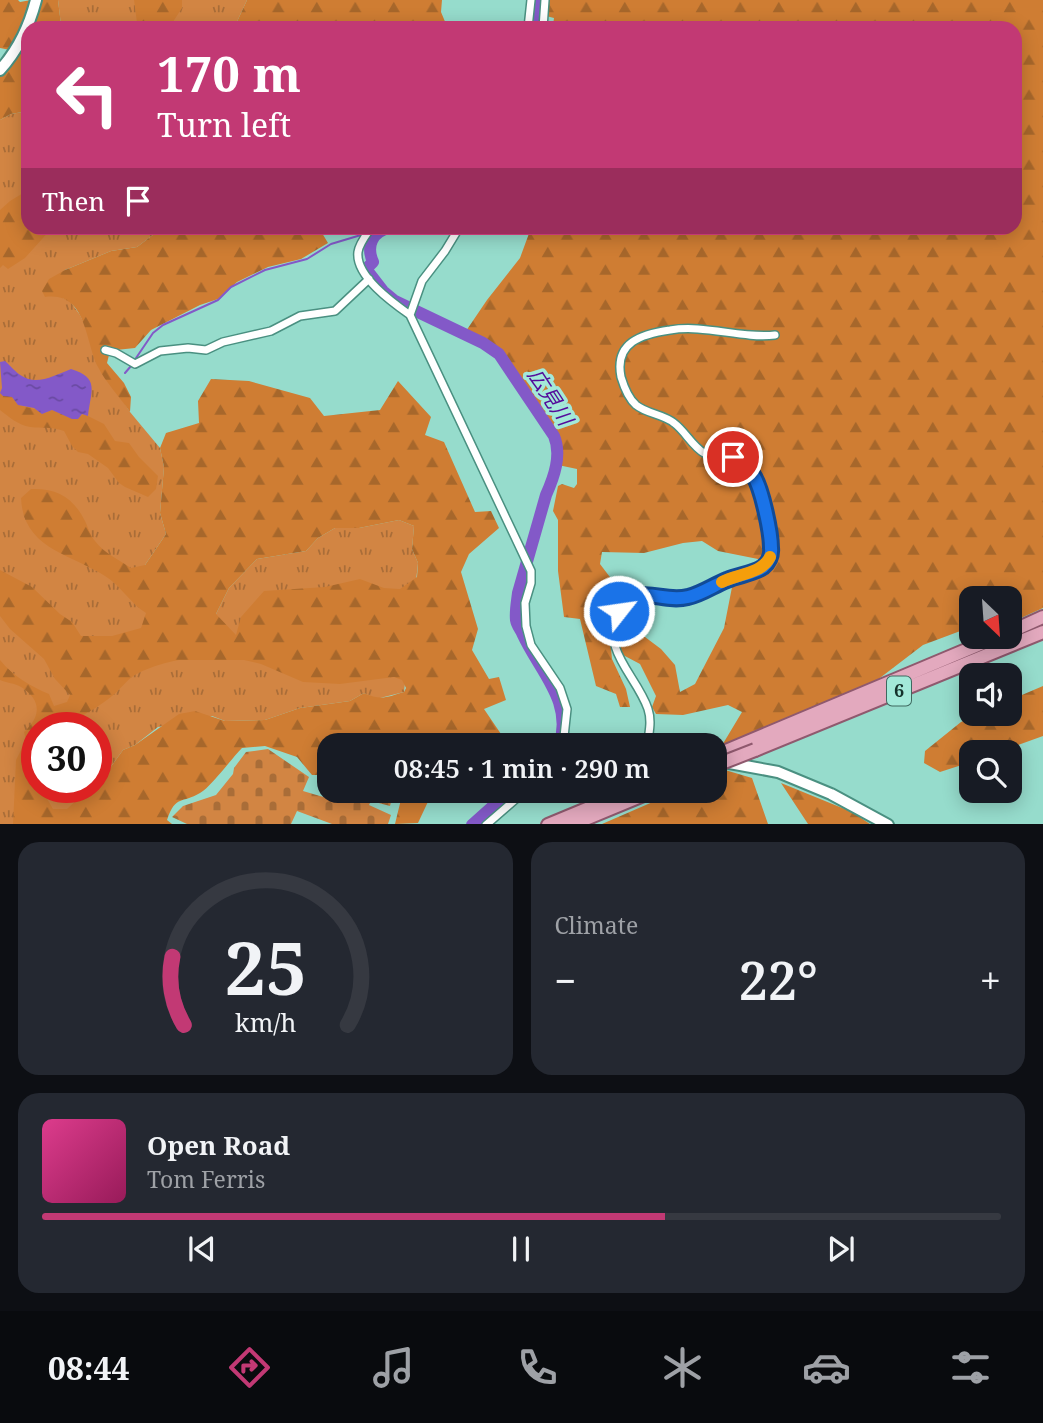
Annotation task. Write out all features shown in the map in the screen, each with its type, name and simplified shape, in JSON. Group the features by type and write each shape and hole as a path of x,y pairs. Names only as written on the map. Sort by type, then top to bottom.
{"main road":[{"path":"1022,627 1043,617"},
{"name":"6","path":"727,761 1043,632"},
{"name":"6","path":"727,753 969,649"},
{"path":"548,824 600,803"},
{"path":"571,824 623,803"}],"street":[{"path":"29,21 36,0"},
{"path":"529,21 531,0"},
{"path":"544,21 545,0"},
{"path":"0,70 21,42"},
{"path":"366,235 358,256 363,270 390,301 412,310 531,570 531,583 525,603 526,626 531,645 560,688 567,709 564,733"},
{"path":"412,310 422,281 455,235"},
{"path":"105,350 132,363 160,351 188,348 206,350 223,342 271,331 300,316 335,311 369,279"},
{"path":"649,733 648,710 619,659 614,642 614,624 619,611 632,597 651,594 675,599 689,597 728,579 760,569 768,563 772,548 761,494 752,473 733,457 703,453 673,422 636,405 626,391 622,379 621,357 630,343 671,330 707,329 760,336 775,335"},
{"path":"727,759 778,772 831,794 888,824"},
{"path":"486,824 511,803"}],"green space":[{"path":"0,0 31,0 25,21 21,21 20,37 10,50 0,48"},
{"path":"42,0 58,0 61,21 35,21"},
{"path":"58,0 247,0 237,21 61,21"},
{"path":"134,0 182,0 182,8 174,21 137,21"},
{"path":"247,0 442,0 441,12 445,21 237,21"},
{"path":"547,0 1043,0 1043,608 1022,618 1022,586 959,586 959,632 923,645 872,684 727,744 727,737 742,712 728,705 683,715 656,714 652,707 656,696 640,664 623,655 620,641 622,623 630,604 640,600 653,617 647,619 641,634 661,649 675,665 680,692 695,684 724,628 733,582 766,571 770,565 763,560 718,551 702,541 644,553 602,552 600,564 622,593 608,616 612,659 626,689 630,707 620,707 616,694 596,686 580,619 564,617 558,571 558,520 553,511 558,486 562,484 574,488 577,484 577,469 558,465 561,446 556,436 502,354 466,331 520,258 528,235 1022,235 1022,21 554,21 554,18 546,16"},
{"path":"21,49 21,112 0,120 0,75"},
{"path":"21,112 21,235 153,235 137,247 111,251 65,270 56,295 70,301 80,315 117,392 160,448 164,467 160,513 166,534 145,565 216,614 229,588 257,559 306,551 318,538 335,528 359,528 399,520 414,526 412,549 418,563 404,692 376,699 364,693 350,701 300,708 265,720 225,721 212,716 158,727 135,745 123,750 112,765 112,712 21,712 21,803 73,803 67,810 69,824 0,824 0,120"},
{"path":"21,194 21,235 46,235 25,258 8,269 3,265 0,268 0,210"},
{"path":"153,235 323,235 328,243 301,259 268,267 237,282 218,299 200,305 151,330 135,348 116,350 109,355 107,363 124,383 131,397 130,412 98,367 77,310 59,297 45,297 42,291 49,279 65,270 111,251 137,247"},
{"path":"211,379 249,381 310,398 324,416 380,410 398,381 431,417 425,435 444,442 475,512 491,511 499,528 469,554 461,572 478,629 472,650 489,679 499,677 506,700 484,709 500,733 317,733 317,775 312,775 297,757 265,746 242,748 205,790 173,806 167,820 172,824 13,824 16,760 21,750 21,803 50,803 53,809 67,809 73,803 112,803 112,765 123,750 135,745 179,714 195,711 225,721 265,720 300,708 350,701 364,693 380,698 388,697 404,692 406,688 402,680 394,677 340,684 303,682 261,664 244,660 179,660 137,674 89,712 36,712 36,703 28,692 0,680 0,660 22,680 49,694 54,706 67,702 70,695 55,679 44,659 10,629 0,616 0,570 32,587 72,622 81,636 112,636 141,628 146,613 105,576 39,539 30,529 21,498 31,489 56,492 75,506 93,539 103,549 131,568 145,565 166,534 160,513 164,467 160,448 166,433 199,423 198,401","holes":["399,520 414,526 412,549 418,563 417,577 400,589 384,588 360,579 325,587 264,591 241,617 236,635 216,614 229,588 257,559 306,551 318,538 335,528 359,528"]},
{"path":"0,393 42,414 52,410 72,418 84,414 104,424 115,441 129,443 158,476 156,489 148,497 125,487 108,468 88,454 78,452 64,431 30,427 14,420 0,410"},
{"path":"1043,686 1043,736 1022,744 1022,740 959,740 959,766 940,772 924,763 925,751 959,724 959,726 1022,726 1022,695"},
{"path":"268,749 309,777 303,791 317,795 317,803 370,803 369,805 391,815 388,824 332,824 297,811 291,824 187,824 172,817 183,806 216,795 246,752"},
{"path":"727,771 752,778 768,824 602,824 650,803 727,803"},
{"path":"781,783 852,812 870,824 808,824"},
{"path":"400,803 427,803 418,823 395,824"}],"water":[{"path":"5,361 20,374 33,380 46,379 71,369 86,376 92,386 88,416 82,414 78,419 72,419 52,410 42,414 34,408 18,405 12,397 3,396 0,393 0,362"}],"waterway":[{"name":"広見川","path":"540,21 541,0"},
{"path":"134,361 153,333 163,325 218,300 231,287 265,270 307,259 331,244 361,235"},
{"name":"広見川","path":"376,235 370,251 373,262 366,269 383,291 395,301 483,343 499,354 554,436 556,466 518,593 516,617 518,626 559,701 561,733"},
{"path":"125,373 131,366"},
{"name":"広見川","path":"473,824 497,803"}],"slow traffic":[{"path":"722,582 760,569 768,563 770,557"}],"route":[{"path":"619,611 632,597 651,594 675,599 689,597 728,579 760,569 768,563 772,548 758,483 752,473 733,457"}]}
